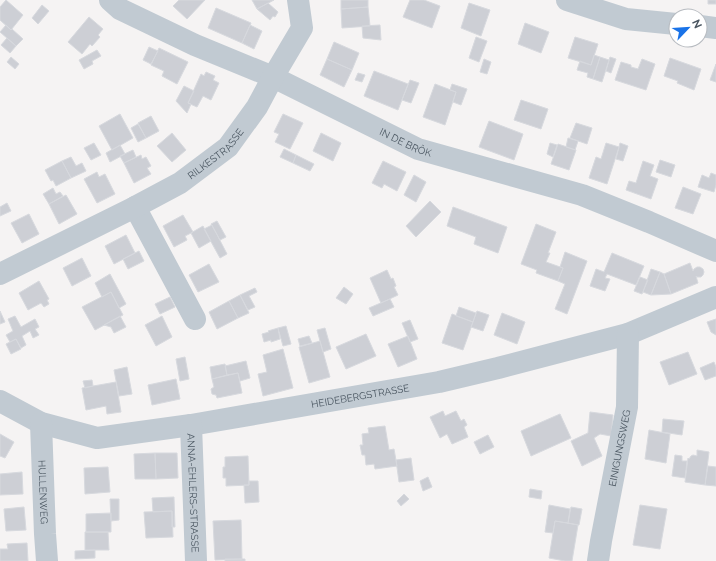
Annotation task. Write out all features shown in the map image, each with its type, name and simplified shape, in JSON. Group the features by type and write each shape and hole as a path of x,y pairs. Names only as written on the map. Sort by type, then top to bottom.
{"street":[{"name":"IN DE BRÖK","path":"110,0 120,9 182,38 273,77 418,149 582,195 716,251"},
{"name":"RILKESTRASSE","path":"0,274 180,183 228,147 257,107 302,28 298,0"},
{"path":"567,0 626,19 668,23"},
{"path":"135,207 195,319"},
{"name":"HEIDEBERGSTRASSE","path":"0,401 41,423 97,438 191,425 439,382 498,368 628,334 716,297"},
{"name":"EINIGUNGSWEG","path":"598,561 627,407 628,334"},
{"name":"HULLENWEG","path":"41,423 47,561"},
{"name":"ANNA-EHLERS-STRASSE","path":"191,425 196,561"}],"building":[{"path":"6,0 23,15 11,30 0,20 0,7"},
{"path":"179,0 205,0 187,19 173,6"},
{"path":"252,0 274,0 257,9"},
{"path":"341,0 368,0 368,7 341,9"},
{"path":"410,0 424,0 440,6 432,28 403,17"},
{"path":"708,0 716,0 716,4 708,4"},
{"path":"268,3 278,12 275,17 273,16 270,20 257,9"},
{"path":"469,3 490,10 481,36 461,28"},
{"path":"42,5 49,11 38,24 32,18"},
{"path":"368,7 370,26 342,28 341,9"},
{"path":"216,8 251,23 242,43 208,28"},
{"path":"89,17 103,29 98,35 100,37 92,46 90,44 82,54 68,42"},
{"path":"525,23 549,32 541,53 518,44"},
{"path":"6,25 23,39 16,46 0,32"},
{"path":"250,25 262,31 254,49 242,43"},
{"path":"380,25 381,40 363,38 362,26"},
{"path":"476,37 487,41 479,62 469,58"},
{"path":"575,37 598,44 591,65 568,58"},
{"path":"7,38 16,46 10,53 1,45"},
{"path":"334,42 359,53 352,70 327,59"},
{"path":"149,47 158,51 151,64 143,60"},
{"path":"159,48 188,62 177,84 162,76 164,71 151,65"},
{"path":"97,50 101,56 92,61 93,64 84,69 79,60"},
{"path":"594,55 600,57 593,79 587,77 588,73 577,70 580,61 591,65"},
{"path":"11,57 19,64 15,69 7,62"},
{"path":"600,57 609,60 602,82 593,79"},
{"path":"610,57 616,59 611,73 606,71"},
{"path":"670,58 701,69 694,90 677,83 678,81 664,76"},
{"path":"327,59 352,70 344,87 320,75"},
{"path":"484,59 491,62 487,74 480,72"},
{"path":"642,59 655,64 646,90 615,80 621,62 638,69"},
{"path":"716,64 716,82 710,80"},
{"path":"374,71 408,84 398,110 364,96"},
{"path":"206,72 215,76 213,80 219,83 211,100 203,96 197,107 188,103 201,74 204,76"},
{"path":"358,73 365,75 362,82 355,80"},
{"path":"410,80 419,83 411,103 402,100"},
{"path":"435,84 456,92 445,125 423,117"},
{"path":"452,84 467,89 461,105 453,102 456,92 450,90"},
{"path":"184,86 194,91 188,103 191,104 187,113 176,101"},
{"path":"521,100 548,109 541,129 514,120"},
{"path":"120,114 133,138 112,150 99,126"},
{"path":"283,114 303,123 290,149 275,142 279,134 274,132"},
{"path":"151,116 159,131 146,138 138,123"},
{"path":"489,121 523,134 514,160 479,147"},
{"path":"576,123 592,128 587,144 570,138"},
{"path":"138,124 146,138 138,142 131,128"},
{"path":"172,133 186,150 172,162 157,146"},
{"path":"321,133 341,143 333,161 313,151"},
{"path":"568,138 578,141 575,150 566,147"},
{"path":"94,143 101,155 91,160 84,148"},
{"path":"550,143 557,145 553,157 547,154"},
{"path":"606,143 619,147 607,184 589,178 596,157 601,159"},
{"path":"620,143 628,146 623,161 616,159"},
{"path":"558,144 576,150 569,170 551,164"},
{"path":"120,145 125,154 110,162 106,153"},
{"path":"284,149 296,155 293,163 280,157"},
{"path":"133,150 136,157 124,163 120,156"},
{"path":"141,155 142,159 146,157 151,166 147,168 151,174 134,183 124,163"},
{"path":"296,155 314,164 310,171 293,163"},
{"path":"71,157 76,166 82,163 86,171 71,178 62,161"},
{"path":"660,160 675,165 671,177 656,172"},
{"path":"62,161 71,178 56,186 53,180 51,181 45,170"},
{"path":"383,161 406,172 397,191 384,184 382,188 372,183"},
{"path":"643,161 654,165 650,176 658,179 651,199 626,190 629,181 636,183"},
{"path":"97,172 99,177 105,174 115,194 97,203 84,179"},
{"path":"711,173 716,175 714,192 698,187 702,175 709,178"},
{"path":"414,175 426,182 416,202 404,195"},
{"path":"683,187 701,194 693,214 675,208"},
{"path":"53,188 56,194 60,192 63,196 49,204 43,194"},
{"path":"66,195 77,214 59,224 49,204"},
{"path":"430,201 441,212 416,237 406,226"},
{"path":"7,203 11,211 0,216 0,207"},
{"path":"453,207 507,227 498,253 474,244 476,237 447,226"},
{"path":"29,214 39,234 22,243 11,223"},
{"path":"183,215 193,232 185,236 187,240 174,247 163,226"},
{"path":"217,221 226,237 220,240 211,224"},
{"path":"536,224 556,232 546,262 563,268 558,281 536,273 537,270 521,264"},
{"path":"212,225 227,254 220,258 204,229"},
{"path":"203,226 211,241 199,248 191,233"},
{"path":"126,235 135,253 114,264 105,246"},
{"path":"139,251 144,261 128,269 123,259"},
{"path":"565,252 587,261 567,314 555,309 565,284 558,281 563,268 560,267"},
{"path":"612,253 644,266 636,285 607,274 605,278 610,279 605,291 590,286 596,269 604,272"},
{"path":"82,258 91,276 72,286 63,268"},
{"path":"690,263 693,271 697,267 703,269 703,275 701,277 696,276 698,283 671,294 664,274"},
{"path":"209,264 219,282 198,292 189,275"},
{"path":"651,269 660,272 651,295 643,292"},
{"path":"387,270 391,279 393,278 396,286 394,287 398,295 381,303 370,278"},
{"path":"660,272 664,274 671,294 651,295"},
{"path":"110,274 126,304 119,308 111,292 102,297 95,283"},
{"path":"640,277 648,280 642,294 634,291"},
{"path":"39,281 49,299 47,300 49,304 44,307 41,303 28,310 19,293"},
{"path":"344,287 353,294 346,304 336,298"},
{"path":"255,288 257,292 249,296 255,307 248,310 240,295"},
{"path":"111,292 123,315 95,330 82,307"},
{"path":"240,295 249,313 238,318 229,301"},
{"path":"170,297 175,307 160,314 155,304"},
{"path":"390,299 394,307 373,316 369,308"},
{"path":"229,301 238,318 217,329 209,312"},
{"path":"459,307 476,313 473,322 456,316"},
{"path":"0,311 5,322 0,324"},
{"path":"477,311 489,315 483,331 471,327"},
{"path":"502,313 525,322 517,344 494,335"},
{"path":"452,314 473,322 463,350 442,343"},
{"path":"15,316 21,327 35,319 39,327 35,329 39,335 33,338 30,331 22,336 26,345 21,348 16,339 10,342 6,335 13,331 8,319"},
{"path":"120,316 126,327 114,333 111,327 104,325"},
{"path":"162,316 172,337 156,346 145,325"},
{"path":"716,319 716,335 711,332 707,322"},
{"path":"410,320 418,339 410,342 402,323"},
{"path":"286,326 291,344 283,346 278,328"},
{"path":"278,328 280,339 271,342 271,340 264,342 262,334"},
{"path":"325,328 331,349 323,352 317,330"},
{"path":"366,334 376,356 346,369 336,347"},
{"path":"309,336 312,343 300,346 298,339"},
{"path":"408,336 417,359 398,367 388,344"},
{"path":"16,339 21,349 11,354 6,344"},
{"path":"320,341 330,377 309,383 299,347"},
{"path":"283,349 293,388 263,396 258,374 267,372 263,355"},
{"path":"688,352 697,374 669,385 660,362"},
{"path":"185,357 189,379 180,381 176,359"},
{"path":"246,361 250,378 240,381 238,373 227,375 225,366"},
{"path":"714,362 716,367 716,376 705,380 700,368"},
{"path":"225,364 227,375 212,379 210,367"},
{"path":"127,367 132,394 119,396 114,370"},
{"path":"238,373 242,393 217,398 216,395 212,394 211,389 214,387 212,379"},
{"path":"176,379 180,399 152,405 148,385"},
{"path":"92,380 93,386 85,388 83,381"},
{"path":"116,382 121,412 107,414 106,406 86,410 82,388"},
{"path":"443,411 445,416 456,411 461,421 464,419 467,425 464,427 468,437 452,444 447,434 440,438 430,417"},
{"path":"590,412 613,415 611,436 600,434 594,438 602,456 582,466 571,441 588,433"},
{"path":"560,414 571,438 531,456 521,431"},
{"path":"663,419 684,421 682,435 662,432"},
{"path":"385,426 389,450 394,449 397,466 375,469 374,464 366,465 365,455 362,455 360,445 363,445 362,434 369,433 368,428"},
{"path":"649,430 670,434 666,463 645,459"},
{"path":"0,434 14,442 5,458 0,456"},
{"path":"488,435 494,447 480,454 474,442"},
{"path":"697,450 709,452 705,485 685,482 688,458 689,459 693,455 697,456"},
{"path":"155,453 177,453 178,478 156,479"},
{"path":"155,453 156,479 135,479 134,454"},
{"path":"675,455 682,456 682,461 687,461 685,478 672,476"},
{"path":"248,456 249,485 226,486 226,478 223,478 225,457"},
{"path":"411,458 414,480 399,482 396,460"},
{"path":"708,466 716,467 716,486 705,485"},
{"path":"108,467 110,492 85,494 84,468"},
{"path":"22,472 23,494 0,495 0,474"},
{"path":"428,477 432,487 423,491 420,481"},
{"path":"249,481 258,481 259,502 245,503 244,485 249,485"},
{"path":"530,489 542,491 541,499 529,497"},
{"path":"404,494 409,499 401,506 397,501"},
{"path":"174,497 175,527 172,527 172,511 153,512 152,498"},
{"path":"110,499 119,499 119,520 111,521"},
{"path":"549,505 570,509 568,523 555,521 553,533 545,532"},
{"path":"640,505 667,509 660,549 633,545"},
{"path":"24,507 26,530 6,531 4,509"},
{"path":"571,507 582,509 579,525 568,523"},
{"path":"172,511 173,537 146,538 144,512"},
{"path":"111,513 111,532 86,532 86,514"},
{"path":"241,520 242,559 215,560 213,521"},
{"path":"555,521 578,525 572,561 549,558"},
{"path":"85,532 108,532 109,550 85,550"},
{"path":"27,543 28,561 0,561 0,549 8,549 7,544"},
{"path":"95,550 95,558 75,559 75,551"},
{"path":"225,559 245,559 245,561 225,561"}]}
